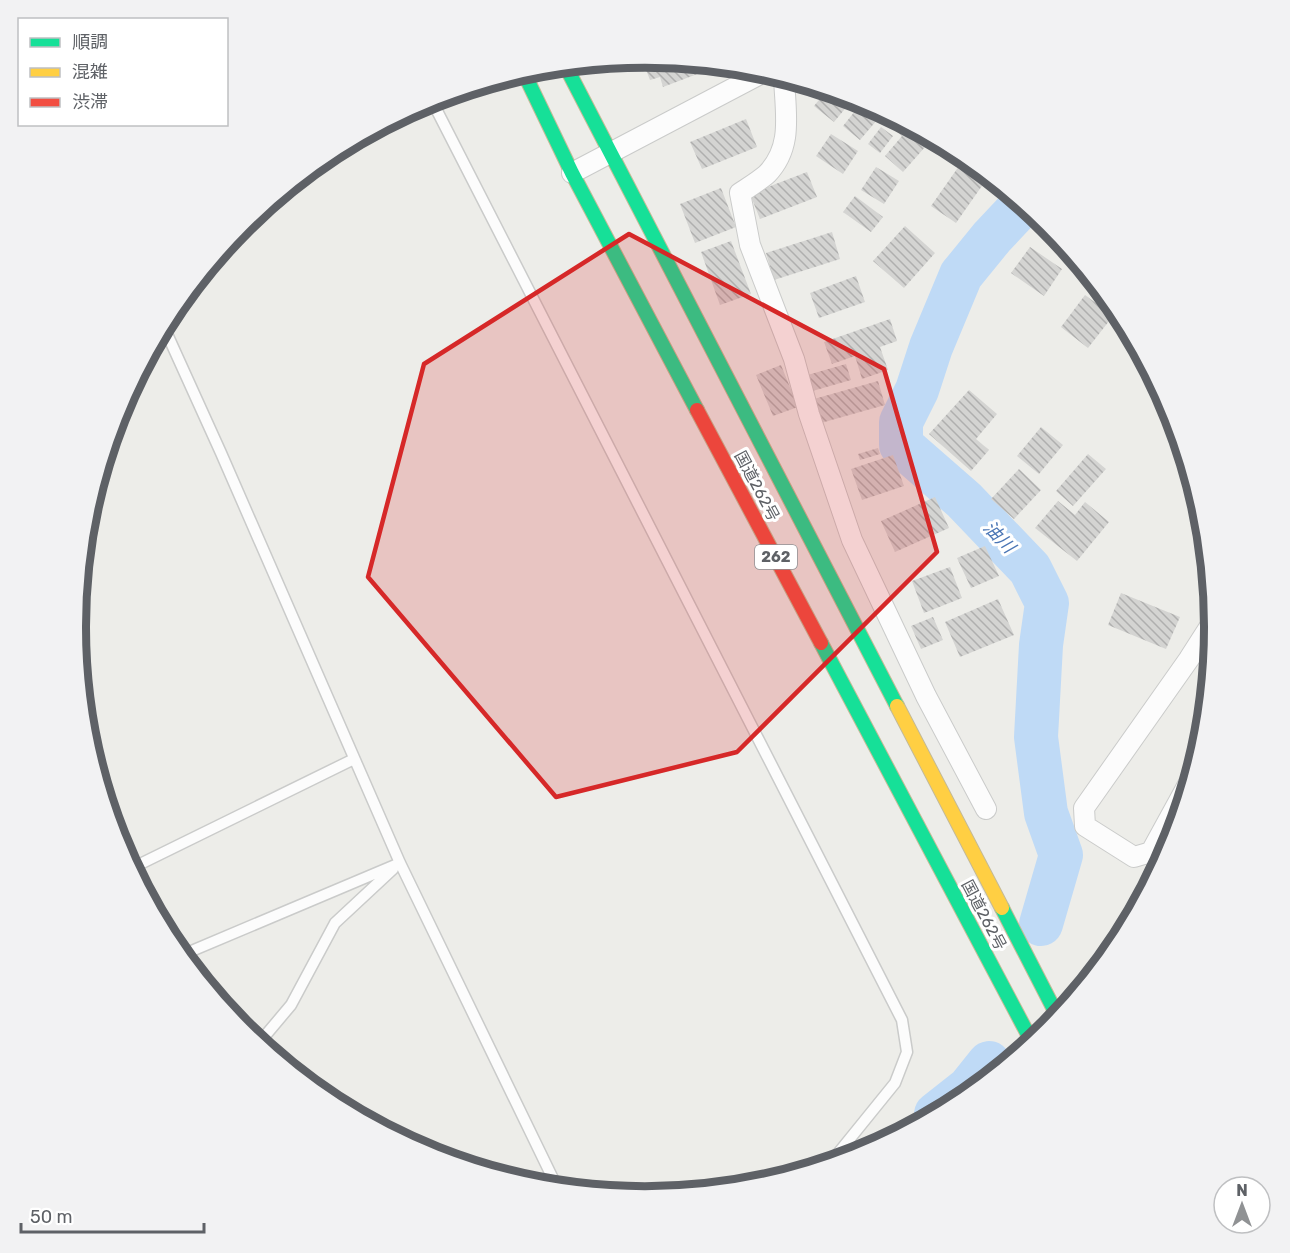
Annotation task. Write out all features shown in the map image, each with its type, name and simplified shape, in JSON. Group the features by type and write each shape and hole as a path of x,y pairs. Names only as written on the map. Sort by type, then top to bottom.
{"highway":[{"name":"国道262号","path":"569,73 1053,1008"},
{"name":"国道262号","path":"527,80 572,173 1028,1034"}],"street":[{"path":"572,173 753,78"},
{"path":"785,86 787,127 780,158 765,176 740,193 750,246 794,359 809,414 852,540 926,696 986,808"},
{"path":"1170,816 1150,852 1134,857 1085,826 1084,808 1204,636"}],"lane":[{"path":"436,108 902,1020 907,1052 896,1083 841,1150"},
{"path":"168,336 400,863 553,1178"},
{"path":"140,864 354,759"},
{"path":"191,951 400,863"},
{"path":"265,1036 291,1005 334,922 400,863"}],"highlighted area":[{"path":"629,234 884,369 937,552 737,752 556,797 368,577 424,364"}],"building":[{"path":"645,68 699,70 700,73 663,87 660,77 650,80"},
{"path":"822,96 848,106 834,122 814,106"},
{"path":"857,109 878,119 860,140 843,126"},
{"path":"746,119 757,147 702,169 690,142"},
{"path":"887,123 928,144 903,172 885,156 902,136"},
{"path":"881,127 893,136 880,153 868,144"},
{"path":"831,134 858,151 843,174 816,156"},
{"path":"959,166 984,183 956,223 931,206"},
{"path":"876,167 899,181 884,204 861,190"},
{"path":"807,172 817,197 760,219 750,194"},
{"path":"721,188 736,227 695,243 680,204"},
{"path":"855,196 883,217 871,232 843,212"},
{"path":"905,226 935,253 904,288 873,261"},
{"path":"832,232 840,259 774,280 766,253"},
{"path":"731,241 751,294 720,305 701,252"},
{"path":"1030,247 1062,269 1044,296 1011,273"},
{"path":"856,276 865,302 819,318 810,293"},
{"path":"1085,295 1106,311 1111,318 1088,348 1061,327"},
{"path":"890,319 897,341 880,347 888,370 862,379 855,356 832,364 824,342"},
{"path":"846,364 851,380 809,392 804,376"},
{"path":"781,365 798,407 773,416 756,375"},
{"path":"878,381 885,405 821,423 814,399"},
{"path":"969,390 997,414 976,439 989,450 971,471 929,434"},
{"path":"1041,427 1063,445 1039,474 1017,456"},
{"path":"878,448 880,454 860,460 858,454"},
{"path":"1088,454 1106,469 1073,506 1056,491"},
{"path":"893,455 904,486 862,500 851,469"},
{"path":"1019,469 1041,490 1014,519 991,499"},
{"path":"935,497 949,528 895,552 881,521"},
{"path":"1058,501 1075,515 1085,502 1109,522 1077,561 1035,528"},
{"path":"985,546 999,576 971,588 957,558"},
{"path":"950,567 962,598 924,613 912,581"},
{"path":"1121,593 1180,617 1166,649 1108,625"},
{"path":"998,599 1014,635 960,657 945,622"},
{"path":"933,617 943,640 921,649 911,626"}],"waterway":[{"name":"油川","path":"1018,210 961,275 931,347 917,390 901,422 901,445 964,500 1030,569 1047,603 1041,645 1036,737 1046,813 1061,855 1041,924"},
{"name":"油川","path":"981,1073 989,1063"}],"traffic: fast":[{"path":"569,73 897,706"},
{"path":"527,80 572,173 697,410"},
{"path":"821,643 1028,1034"},
{"path":"1002,908 1053,1008"}],"traffic: slow":[{"path":"897,706 1002,908"}],"traffic: jam":[{"path":"697,410 821,643"}]}
